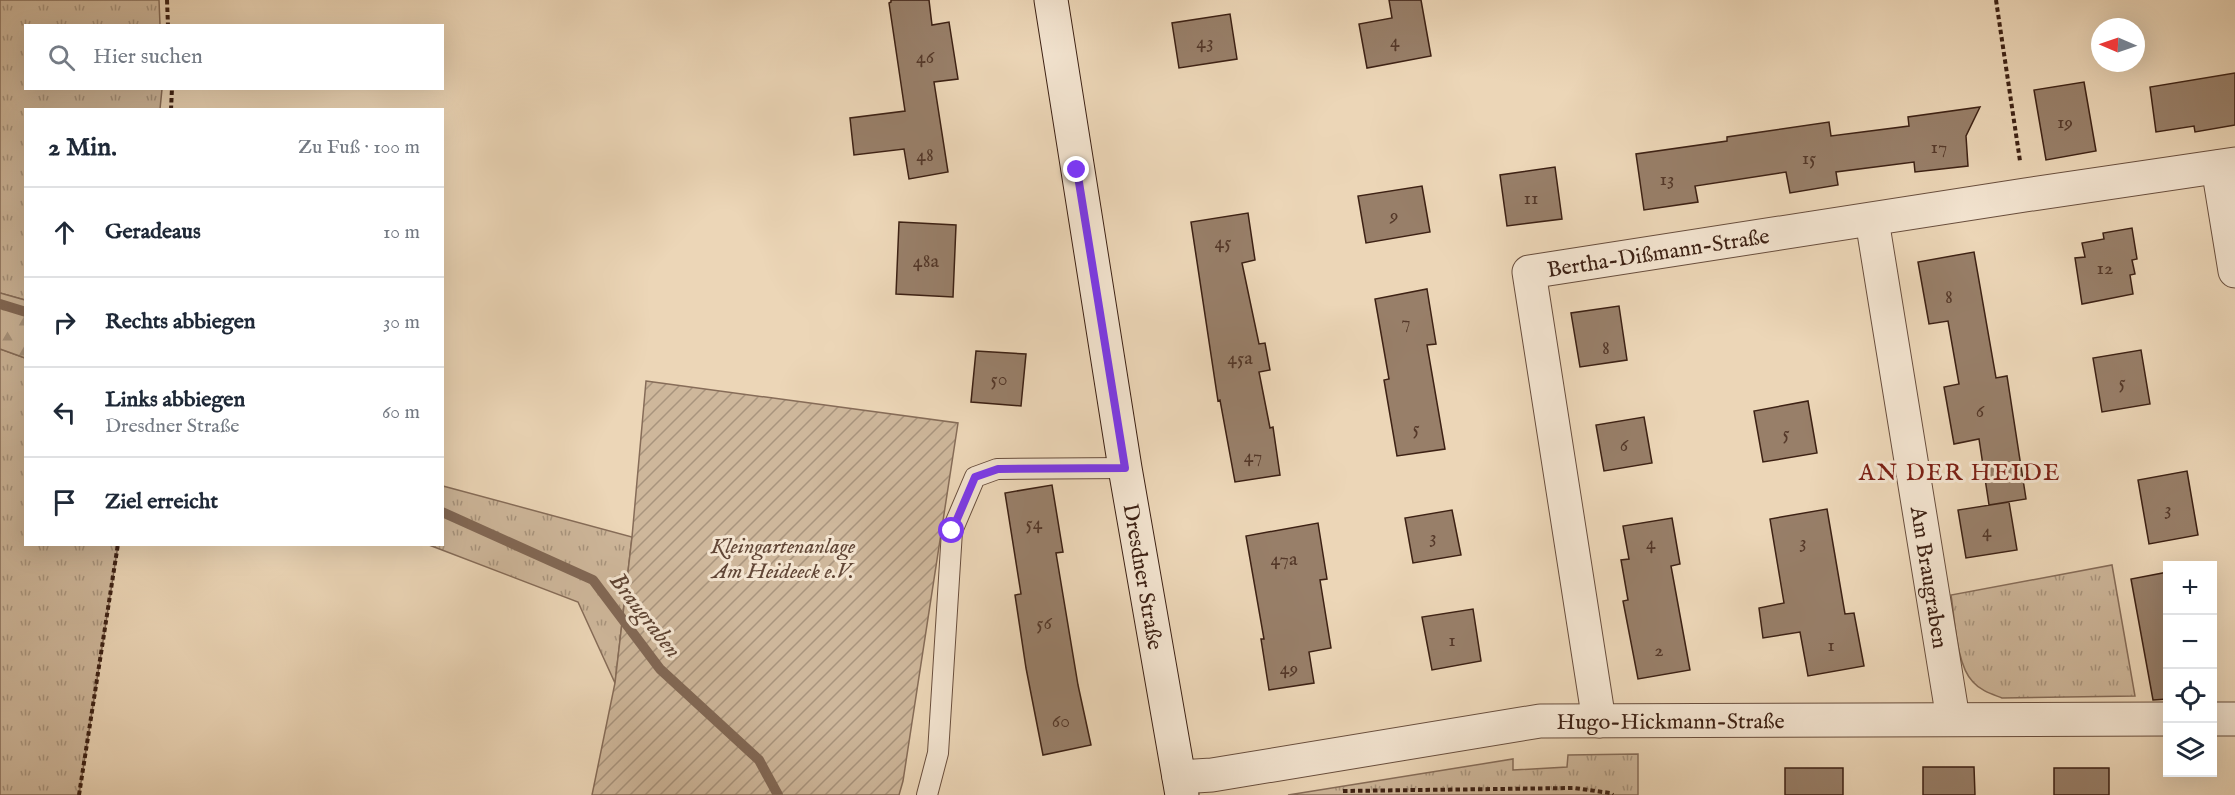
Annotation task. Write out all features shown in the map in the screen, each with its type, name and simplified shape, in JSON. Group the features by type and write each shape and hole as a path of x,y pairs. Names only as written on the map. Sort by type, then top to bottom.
{"street":[{"name":"Dresdner Straße","path":"1051,0 1125,468 1181,786"},
{"name":"Bertha-Dißmann-Straße","path":"1599,721 1529,272 2227,165"},
{"path":"2227,165 2235,271"},
{"name":"Am Braugraben","path":"1872,220 1953,719"},
{"path":"2217,719 2235,718"},
{"name":"Hugo-Hickmann-Straße","path":"1181,786 1212,775 1540,721 2163,719"}],"lane":[{"path":"927,795 938,753 952,531 975,477 998,469 1125,468"}],"path":[{"path":"167,0 168,24"},
{"path":"1996,0 2025,195"},
{"path":"171,108 172,90"},
{"path":"79,795 118,546"},
{"path":"1340,791 1574,788 1613,795"}],"green space":[{"path":"0,0 159,0 160,24 24,24 24,90 162,90 160,108 24,108 24,300 0,293"},
{"path":"0,293 24,300 24,358 0,349"},
{"path":"0,349 24,358 24,546 118,546 79,795 0,795"},
{"name":"Kleingartenanlage Am Heideeck e.V.","path":"646,381 958,423 899,795 592,795 615,683 632,537"},
{"path":"444,486 632,537 615,683 578,602 432,546 444,546"},
{"path":"2112,565 2135,696 2002,698 1983,690 1973,682 1963,665 1955,629 1951,595"},
{"path":"1638,754 1638,795 1288,795 1513,759 1513,770 1567,767 1568,755"}],"building":[{"path":"891,0 929,0 932,25 949,22 958,79 934,82 948,172 909,179 904,149 854,155 850,118 905,111 889,3"},
{"path":"1389,0 1421,0 1431,56 1367,68 1359,24 1392,18"},
{"path":"1230,14 1237,59 1179,68 1172,23"},
{"path":"2235,73 2235,125 2195,132 2194,126 2156,132 2150,87"},
{"path":"2084,82 2096,151 2046,160 2034,90"},
{"path":"1980,107 1966,136 1968,166 1915,172 1914,162 1836,172 1838,185 1790,193 1786,172 1695,186 1698,202 1644,210 1636,154 1727,141 1727,137 1829,122 1831,136 1909,126 1908,117"},
{"path":"1555,167 1562,219 1507,226 1500,175"},
{"path":"1422,186 1430,232 1366,243 1358,196"},
{"path":"1248,213 1255,260 1242,263 1259,344 1265,343 1270,370 1259,372 1270,428 1273,427 1280,475 1235,482 1220,400 1218,401 1191,222"},
{"path":"899,222 956,225 953,297 896,294"},
{"path":"2132,228 2137,259 2132,260 2135,274 2130,275 2133,294 2082,304 2075,258 2085,257 2082,243 2104,239 2103,233"},
{"path":"1974,252 1996,378 2007,376 2026,499 1989,505 1979,439 1954,444 1944,387 1959,384 1948,321 1929,324 1918,262"},
{"path":"1427,289 1436,344 1427,345 1445,449 1397,456 1384,380 1389,379 1375,299"},
{"path":"1619,306 1627,360 1580,367 1571,313"},
{"path":"2141,350 2150,404 2102,412 2093,358"},
{"path":"976,351 1026,354 1021,406 971,402"},
{"path":"1808,401 1817,453 1763,462 1754,411"},
{"path":"1644,417 1652,463 1604,471 1596,425"},
{"path":"2187,471 2198,535 2149,544 2138,480"},
{"path":"1052,485 1063,552 1056,553 1078,685 1091,745 1043,755 1015,595 1021,594 1005,493"},
{"path":"2009,502 2017,550 1966,558 1958,510"},
{"path":"1827,509 1845,614 1854,613 1864,666 1808,676 1800,632 1763,638 1759,608 1784,603 1770,519"},
{"path":"1452,510 1461,555 1413,563 1405,518"},
{"path":"1672,518 1680,564 1671,566 1690,670 1638,679 1623,601 1628,600 1621,560 1629,559 1623,526"},
{"path":"1318,523 1327,579 1320,580 1331,648 1309,652 1314,683 1269,690 1261,639 1264,639 1246,536"},
{"path":"2163,573 2163,699 2153,700 2131,579"},
{"path":"1473,609 1481,661 1432,670 1422,617"},
{"path":"1923,767 1974,767 1975,795 1923,795"},
{"path":"1785,768 1843,768 1843,795 1785,795"},
{"path":"2054,768 2109,768 2109,795 2054,795"}],"waterway":[{"name":"Braugraben","path":"0,304 24,311"},
{"name":"Braugraben","path":"444,513 593,580 660,669 759,760 778,795"}],"district":[{"name":"AN DER HEIDE","path":"1960,472"}],"route":[{"path":"952,531 975,477 998,469 1125,468 1077,170"}]}
